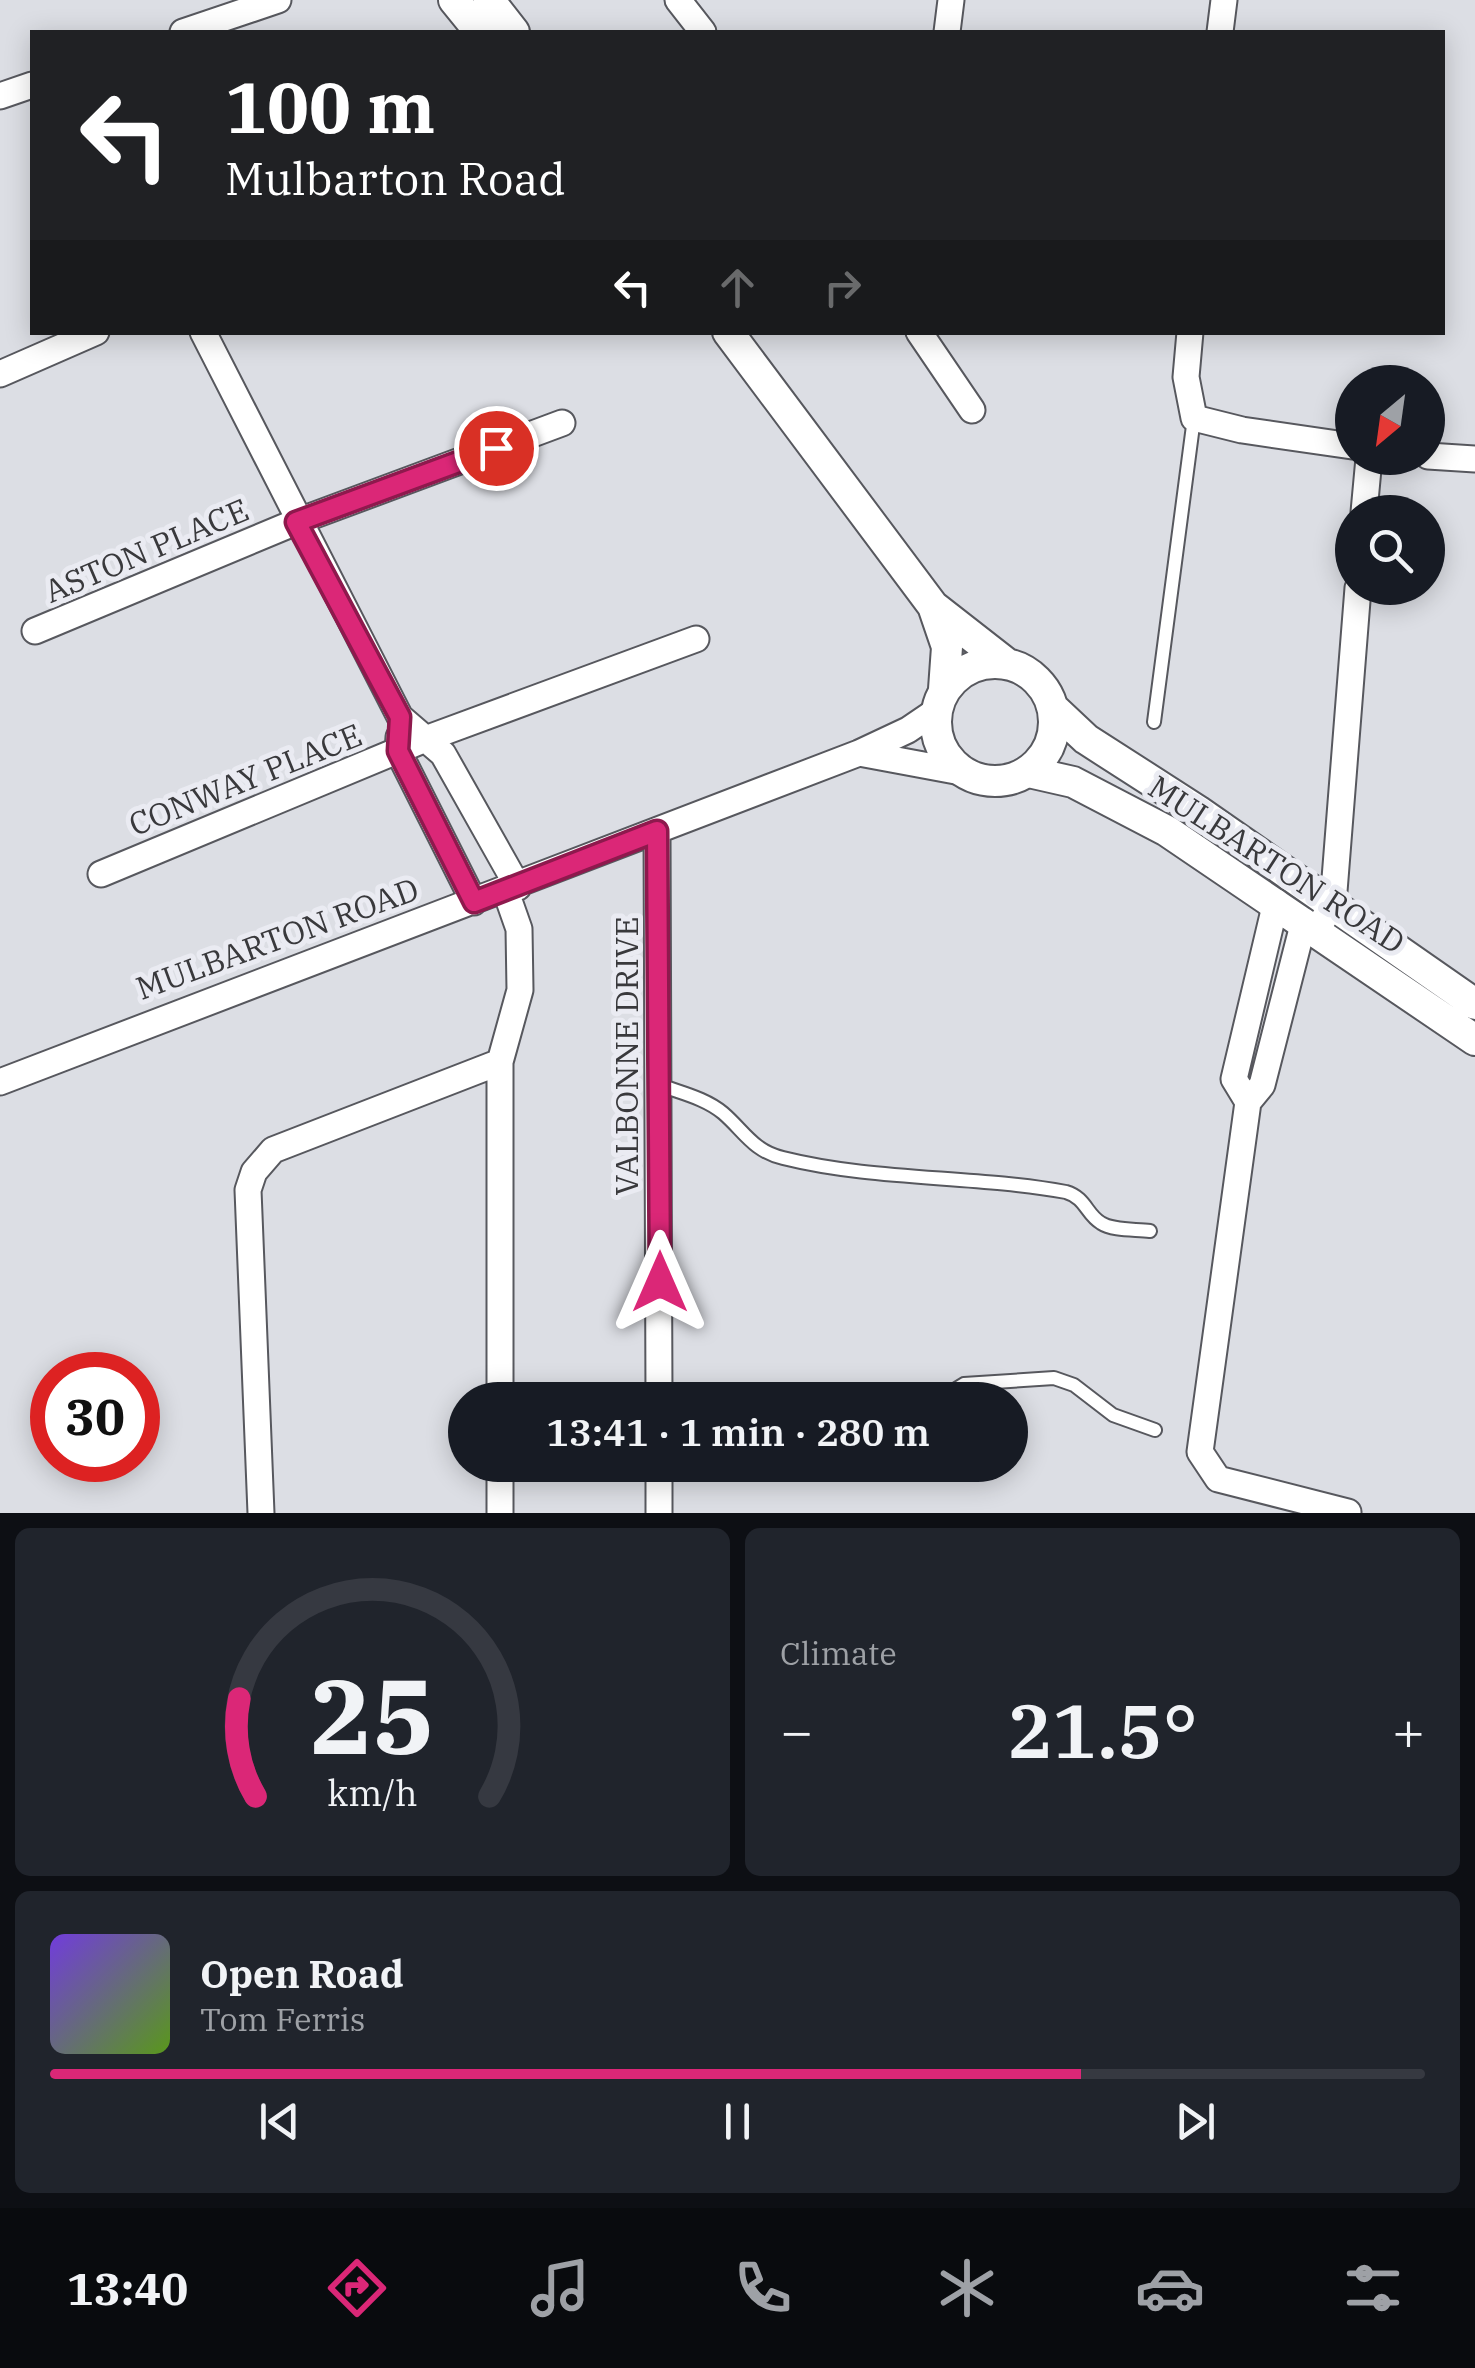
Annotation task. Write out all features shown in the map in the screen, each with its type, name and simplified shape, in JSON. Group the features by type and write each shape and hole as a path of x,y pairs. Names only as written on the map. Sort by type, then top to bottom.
{"street":[{"path":"189,30 278,0"},
{"path":"678,0 701,30"},
{"path":"947,30 951,0"},
{"path":"1220,30 1224,0"},
{"path":"475,10 510,30"},
{"path":"0,96 30,85"},
{"path":"0,374 89,335"},
{"path":"203,335 296,522 400,717 444,754 512,889 519,929 520,990 500,1062 500,1382"},
{"path":"730,335 933,606 1006,663"},
{"path":"921,335 972,410"},
{"path":"1190,335 1186,377 1194,418 1242,430 1335,444"},
{"name":"ASTON PLACE","path":"35,632 296,522 562,423"},
{"path":"1445,457 1475,459"},
{"path":"1348,1512 1218,1479 1200,1452 1248,1102 1262,1085 1318,918 1356,605"},
{"path":"933,606 947,646 936,734 944,755 961,772"},
{"name":"CONWAY PLACE","path":"100,874 428,738 696,639"},
{"name":"MULBARTON ROAD","path":"0,1082 859,753 940,700 961,672 982,664 1006,663 1036,680 1053,708 1086,739 1475,1040"},
{"path":"1028,772 1050,744 1053,708"},
{"path":"400,717 398,751 474,902"},
{"name":"MULBARTON ROAD","path":"859,753 995,781 1028,772 1073,782 1111,798 1276,902 1318,918 1475,1004"},
{"name":"VALBONNE DRIVE","path":"657,831 659,1382"},
{"path":"1248,1102 1234,1078 1276,902"},
{"path":"261,1513 248,1190 254,1172 273,1150 500,1062"},
{"path":"500,1482 500,1513"},
{"path":"659,1482 659,1513"}],"lane":[{"path":"1154,722 1194,418"},
{"path":"660,1085 704,1101 725,1114 762,1150 782,1158 855,1170 1066,1192 1086,1201 1098,1222 1106,1226 1150,1231"},
{"path":"994,1382 1054,1378 1074,1386 1113,1416 1155,1430"}],"route":[{"path":"496,448 296,522 400,717 398,751 474,902 657,831 660,1282"}]}
